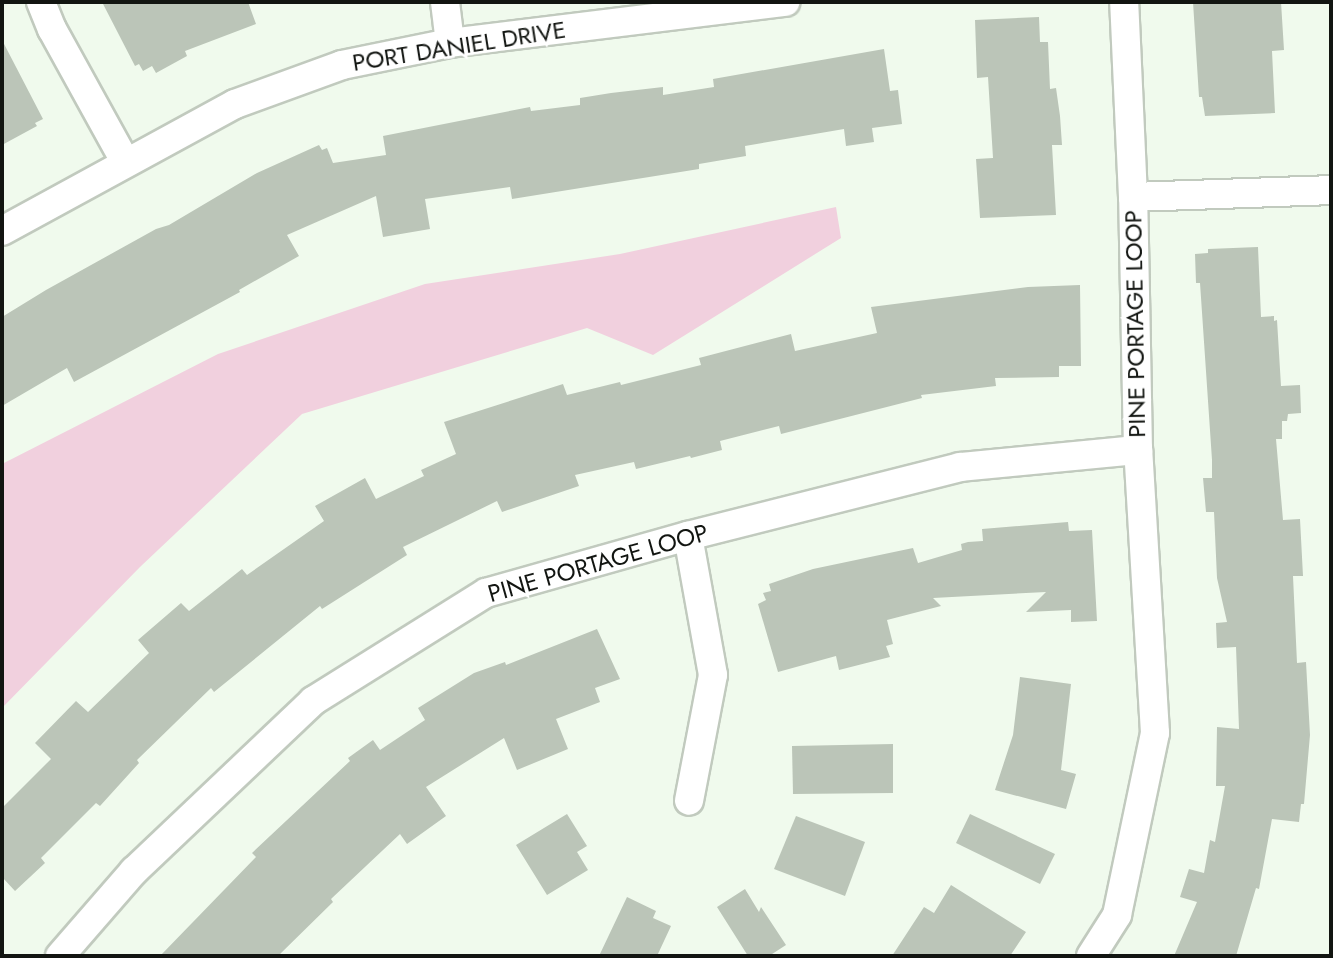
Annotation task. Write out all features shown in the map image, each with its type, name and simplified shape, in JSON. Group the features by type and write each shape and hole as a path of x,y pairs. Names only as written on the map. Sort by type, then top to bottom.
{"street":[{"path":"41,2 52,29 125,161"},
{"path":"444,2 450,43"},
{"name":"PORT DANIEL DRIVE","path":"2,231 125,161 235,104 342,65 450,43 786,2"},
{"name":"PINE PORTAGE LOOP","path":"1091,956 1117,915 1155,733 1138,450 1133,197 1124,2"},
{"path":"1133,197 1331,190"},
{"name":"PINE PORTAGE LOOP","path":"60,956 134,871 313,701 486,593 688,536 960,467 1138,450"},
{"path":"688,536 713,676 689,801"}],"shaded area":[{"path":"836,207 841,238 653,355 587,328 302,414 140,567 2,708 2,464 218,354 425,284 620,254"}],"building":[{"path":"102,2 248,2 256,24 185,51 187,56 156,73 152,66 143,71 139,64 135,66"},
{"path":"1193,2 1281,2 1284,50 1272,51 1275,113 1205,116 1202,97 1199,97"},
{"path":"1039,17 1040,42 1048,42 1050,89 1056,88 1060,116 1062,145 1052,145 1056,215 980,218 976,159 993,158 988,77 977,78 975,20"},
{"path":"2,40 43,119 35,123 37,126 2,145"},
{"path":"884,49 890,91 898,90 902,124 872,128 874,142 846,146 844,129 745,146 746,156 699,164 699,169 512,199 510,187 425,199 430,229 383,237 376,196 287,235 299,256 239,290 240,292 74,382 67,368 2,406 2,317 257,173 319,145 322,150 327,148 333,163 386,155 383,136 530,107 531,111 580,105 580,98 611,93 663,87 663,95 714,87 713,79"},
{"path":"1258,247 1261,317 1274,316 1274,321 1277,320 1281,386 1300,385 1301,413 1288,414 1287,421 1282,421 1282,439 1276,439 1283,520 1300,519 1303,576 1293,576 1297,663 1306,662 1310,735 1304,804 1301,804 1299,822 1272,819 1259,889 1256,888 1236,956 1174,956 1197,902 1180,897 1189,869 1204,873 1210,840 1215,842 1225,786 1216,786 1217,727 1239,729 1236,647 1217,648 1216,623 1227,622 1217,578 1214,512 1206,512 1203,478 1212,478 1212,460 1200,283 1196,283 1195,254 1208,253 1208,249"},
{"path":"1080,285 1081,366 1059,366 1059,377 995,378 996,386 921,395 922,398 781,434 779,426 720,441 722,450 691,458 690,456 636,469 634,462 575,475 579,486 502,512 497,501 403,547 407,555 322,609 320,606 214,692 211,688 137,760 139,763 100,806 96,803 41,858 45,863 15,891 2,877 2,808 51,759 35,743 76,701 88,712 149,653 138,640 181,603 189,611 242,569 247,575 324,521 315,506 365,478 376,499 424,476 421,470 456,454 444,422 563,384 567,395 701,365 699,358 791,334 795,351 877,333 871,307 1028,287"},
{"path":"1068,522 1069,531 1092,530 1097,621 1071,622 1071,610 1026,612 1046,592 933,598 941,606 887,620 893,644 886,646 890,657 839,670 836,656 778,672 758,604 766,600 763,593 771,591 769,584 813,569 913,548 918,563 962,550 961,544 983,541 982,529"},
{"path":"597,629 620,679 595,688 600,702 556,719 568,749 517,770 504,738 426,787 446,816 407,844 400,834 331,899 333,902 278,956 160,956 256,857 252,853 350,761 348,758 373,740 380,750 425,720 418,708 474,673 505,662 506,665"},
{"path":"1020,677 1071,684 1061,770 1076,774 1066,809 995,790 1013,735"},
{"path":"893,744 893,793 793,794 792,746"},
{"path":"567,814 587,846 577,852 588,870 547,895 516,845"},
{"path":"970,814 1055,854 1040,884 956,843"},
{"path":"796,816 865,842 845,896 774,869"},
{"path":"951,885 1026,932 1010,956 892,956 924,907 934,913"},
{"path":"745,889 759,912 761,907 786,945 769,956 748,956 717,907"},
{"path":"627,897 656,911 653,918 671,926 657,956 599,956"}]}
